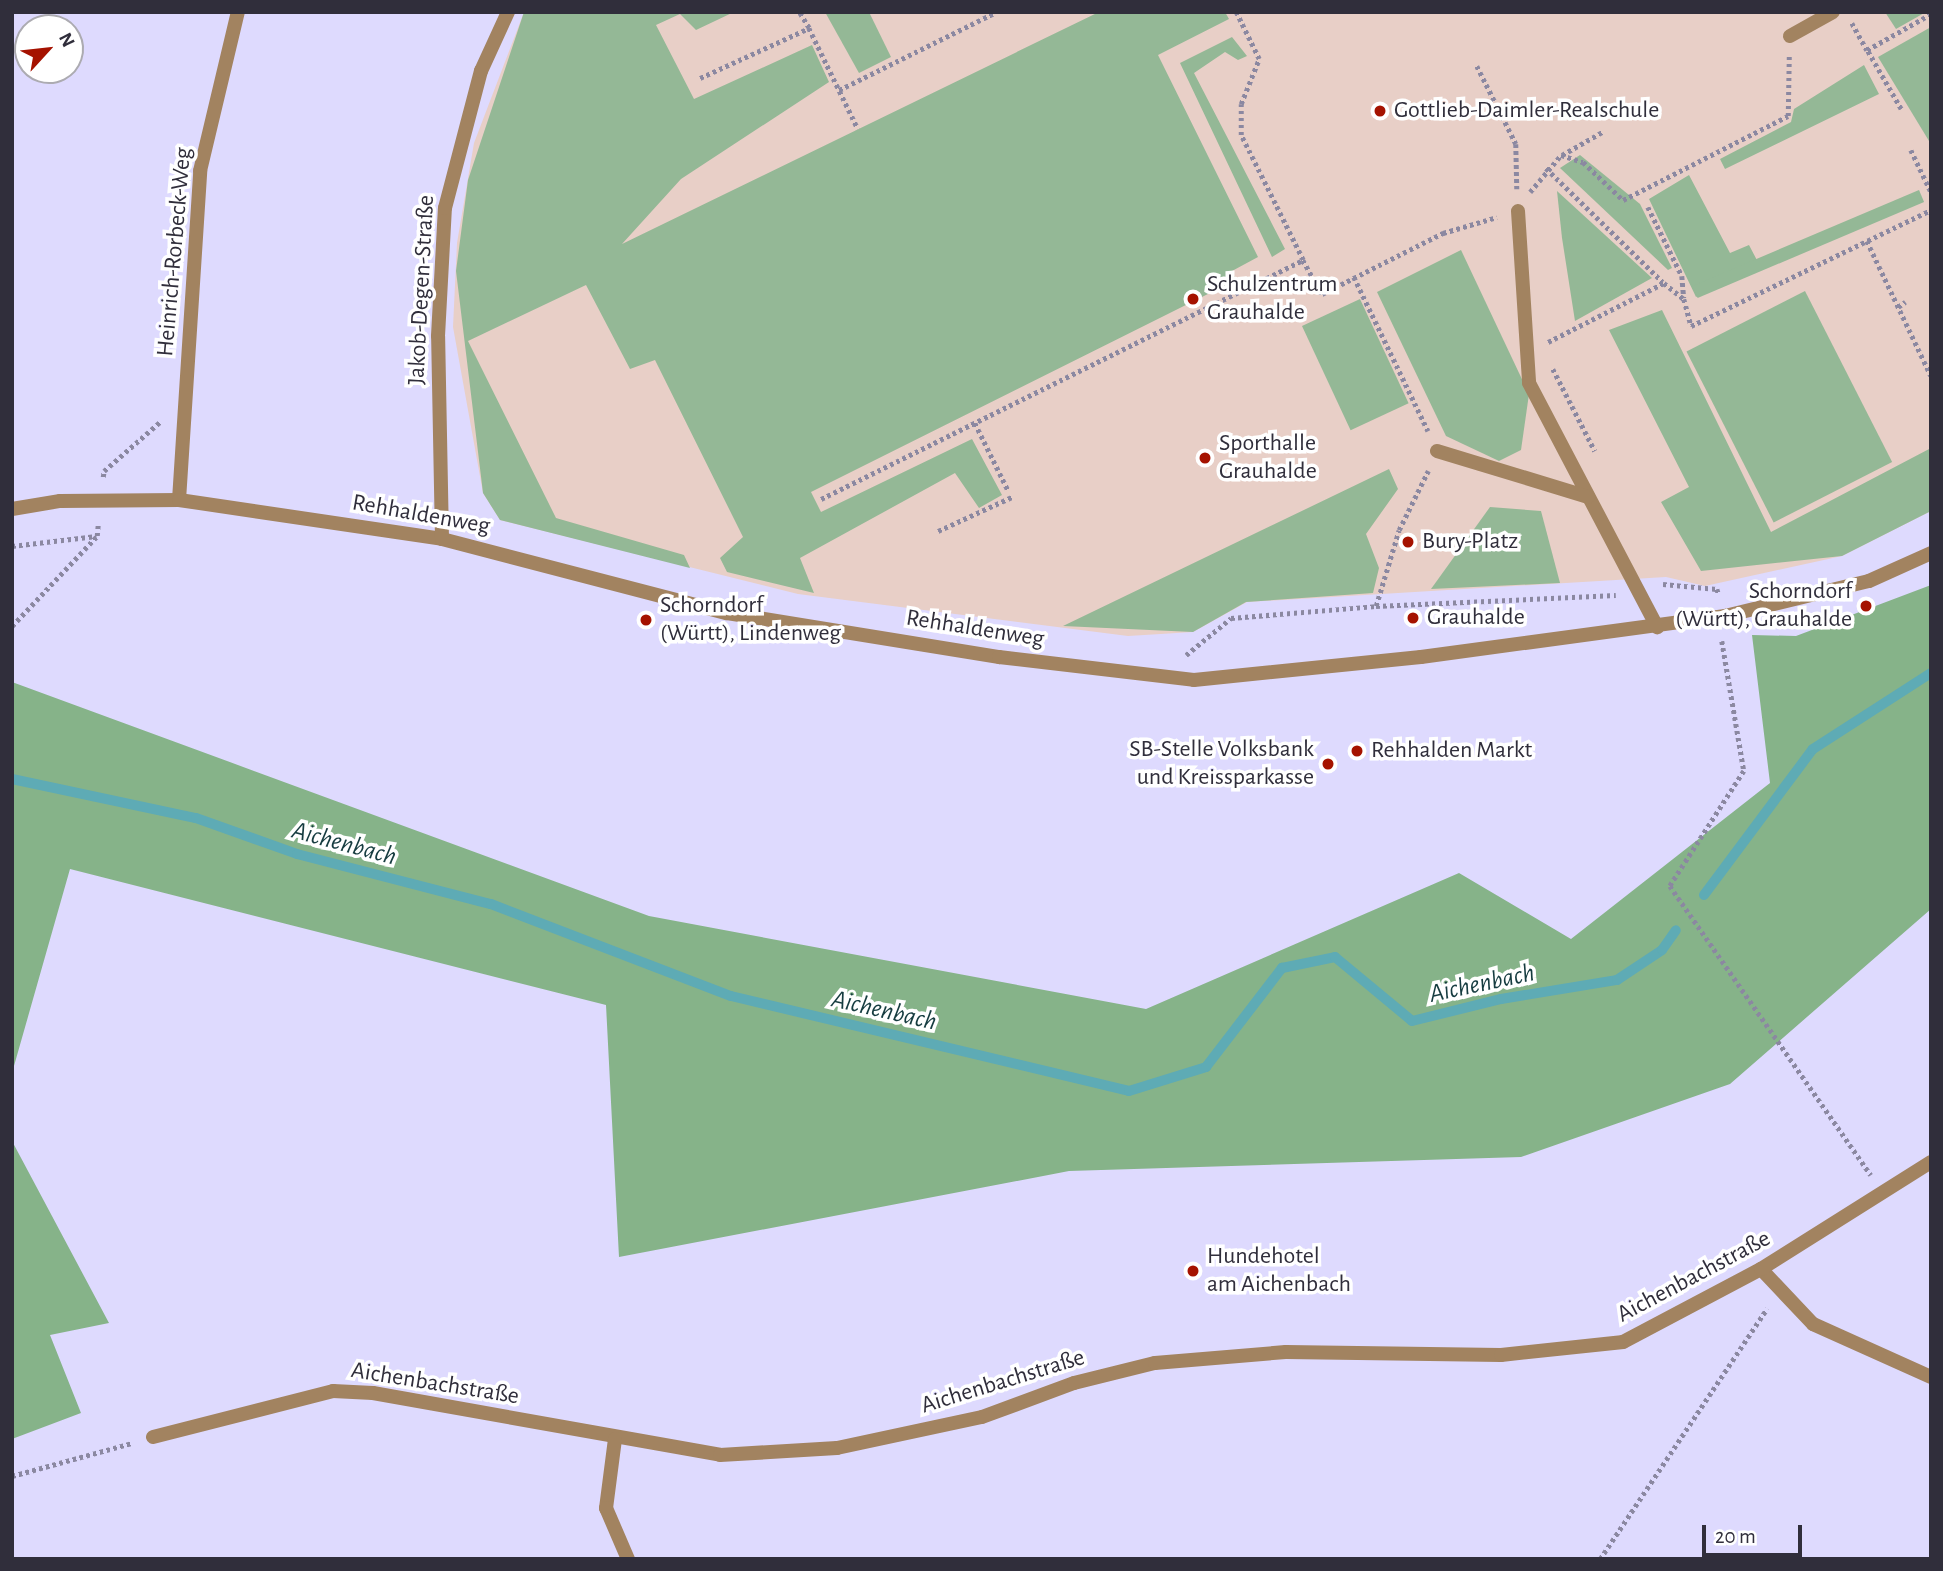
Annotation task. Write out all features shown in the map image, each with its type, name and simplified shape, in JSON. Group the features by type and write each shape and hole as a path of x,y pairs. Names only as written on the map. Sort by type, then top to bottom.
{"street":[{"name":"Heinrich-Rorbeck-Weg","path":"179,500 200,171 238,12"},
{"name":"Jakob-Degen-Straße","path":"442,538 439,336 445,208 481,71 508,12"},
{"path":"1790,36 1833,12"},
{"path":"1518,211 1530,383 1657,626"},
{"path":"1437,451 1588,497"},
{"name":"Rehhaldenweg","path":"12,509 60,501 179,500 442,538 727,612 999,657 1159,678 1250,677 1725,616 1869,581 1931,552"},
{"name":"Aichenbachstraße","path":"153,1437 333,1391 448,1405 615,1439 720,1455 837,1448 982,1417 1074,1383 1155,1363 1286,1352 1501,1355 1623,1342 1761,1269 1931,1162"},
{"path":"1761,1269 1813,1324 1931,1377"},
{"path":"615,1439 606,1508 628,1559"}],"path":[{"path":"799,12 809,27 858,129"},
{"path":"839,90 996,12"},
{"path":"1236,12 1259,59 1241,104 1241,135 1322,294 1443,233 1518,211 1546,168 1561,155 1604,131"},
{"path":"1845,12 1900,109"},
{"path":"1867,50 1931,14"},
{"path":"700,78 809,27"},
{"path":"1561,155 1583,162 1623,200 1788,116 1790,36"},
{"path":"1477,66 1516,144 1518,211"},
{"path":"1911,150 1931,192"},
{"path":"1546,168 1664,283 1684,299"},
{"path":"1648,207 1682,276 1684,299 1691,326 1931,210"},
{"path":"1867,241 1931,376"},
{"path":"821,499 1303,260"},
{"path":"1354,277 1437,451 1399,530 1376,606"},
{"path":"1526,348 1541,346 1664,283"},
{"path":"1898,307 1905,302"},
{"path":"1541,346 1598,458"},
{"path":"975,423 1009,490"},
{"path":"938,531 1012,498"},
{"path":"12,546 97,536"},
{"path":"1658,574 1664,586"},
{"path":"1159,678 1231,618 1376,606 1548,601 1640,593 1664,586 1717,589 1725,616 1721,642 1744,771 1670,886 1884,1193"},
{"path":"1600,1559 1758,1319 1781,1293"},
{"path":"12,1476 153,1437"}],"shaded area":[{"name":"Schulzentrum Grauhalde","path":"524,12 1931,12 1931,511 1842,556 1705,586 1666,577 1247,602 1193,632 1128,636 798,594 500,520 483,493 453,327 457,243 474,143"}],"green space":[{"path":"524,12 734,12 696,30 680,14 656,25 694,99 812,45 829,82 681,179 622,244 1099,12 1225,12 1229,19 1158,55 1258,257 1232,271 1236,280 811,492 821,512 972,439 1002,495 979,508 955,473 800,558 814,593 727,572 720,558 743,537 655,360 630,369 586,285 468,341 556,518 684,555 690,568 500,520 483,493 456,271 468,180"},
{"path":"825,12 869,12 891,57 859,73"},
{"path":"1885,12 1926,12 1896,29"},
{"path":"1931,27 1931,140 1929,141 1878,57"},
{"path":"1232,37 1247,56 1238,60 1225,52 1194,73 1285,249 1272,257 1180,63"},
{"path":"1864,65 1879,94 1725,169 1720,159 1791,122 1794,109"},
{"path":"1580,155 1640,204 1672,268 1668,270 1560,168"},
{"path":"1689,175 1730,253 1749,245 1760,266 1696,297 1649,199"},
{"path":"1919,190 1924,202 1698,298 1693,286"},
{"path":"1557,191 1652,278 1575,321 1562,238"},
{"path":"1461,250 1529,394 1521,450 1499,461 1446,436 1377,292"},
{"path":"1805,291 1892,462 1774,522 1686,351"},
{"path":"1360,299 1409,403 1351,430 1302,326"},
{"path":"1662,310 1771,532 1931,448 1931,511 1842,556 1701,571 1661,502 1689,487 1609,330"},
{"path":"1389,469 1398,489 1366,534 1379,568 1373,593 1246,602 1193,632 1063,626"},
{"path":"1490,507 1541,511 1560,583 1431,589"},
{"path":"1931,585 1931,909 1730,1084 1521,1157 1069,1171 619,1257 606,1005 70,869 12,1073 12,682 649,916 1146,1009 1459,873 1571,939 1770,783 1752,635 1796,636"},
{"path":"12,1141 109,1323 50,1335 81,1413 12,1439"}],"waterway":[{"name":"Aichenbach","path":"1704,895 1813,749 1931,673"},
{"name":"Aichenbach","path":"12,779 196,818 297,854 491,904 731,996 1129,1091 1206,1067 1282,968 1335,957 1412,1021 1501,999 1617,980 1662,950 1676,930"}],"place":[{"name":"Gottlieb-Daimler-Realschule","path":"1380,111"},
{"name":"Schulzentrum Grauhalde","path":"1193,299"},
{"name":"Sporthalle Grauhalde","path":"1205,458"},
{"name":"Bury-Platz","path":"1408,542"},
{"name":"Schorndorf (Württ), Grauhalde","path":"1866,606"},
{"name":"Grauhalde","path":"1413,618"},
{"name":"Schorndorf (Württ), Lindenweg","path":"646,620"},
{"name":"Rehhalden Markt","path":"1357,751"},
{"name":"SB-Stelle Volksbank und Kreissparkasse","path":"1328,764"},
{"name":"Hundehotel am Aichenbach","path":"1193,1271"}]}
